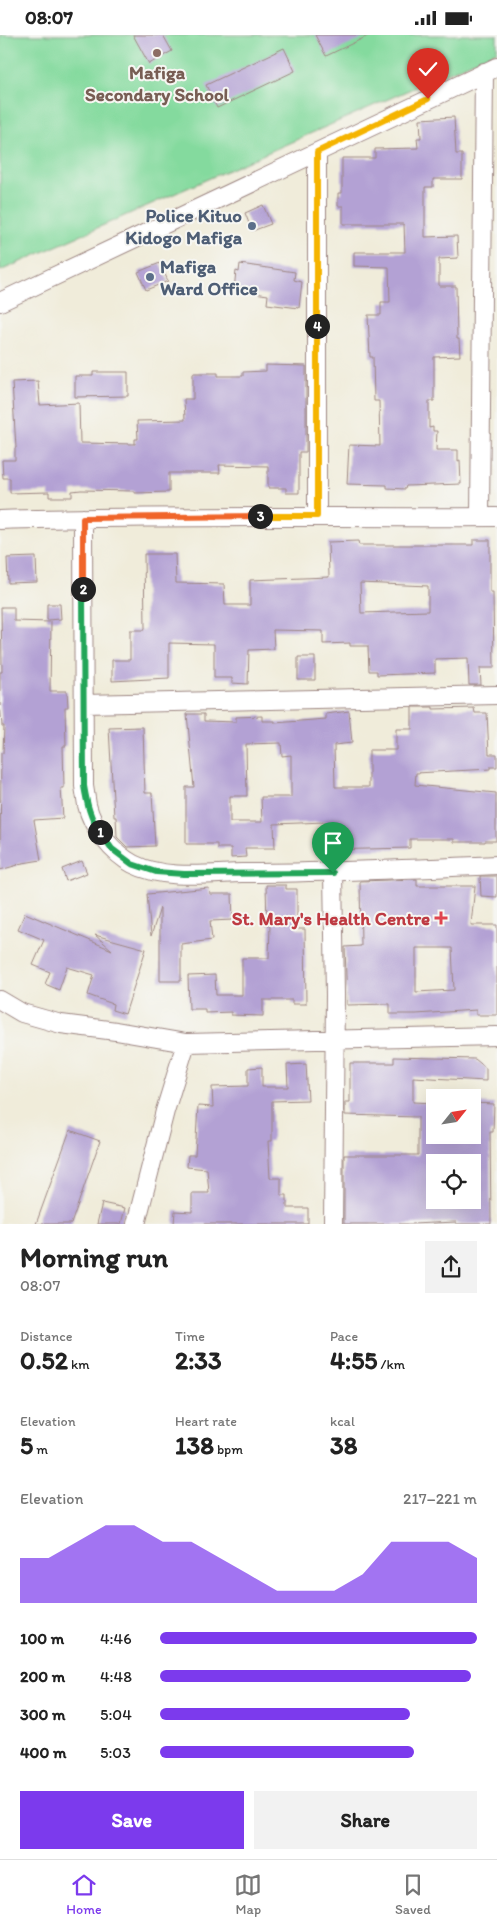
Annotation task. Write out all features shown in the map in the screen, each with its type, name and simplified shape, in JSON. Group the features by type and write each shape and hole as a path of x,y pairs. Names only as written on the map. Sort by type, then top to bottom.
{"street":[{"path":"0,302 490,69 489,517 317,516 0,520"},
{"path":"317,152 317,516"},
{"path":"83,518 84,786 91,817 112,849 132,864 156,872 184,874 333,873 497,865"},
{"path":"84,704 497,695"},
{"path":"333,873 335,1039 333,1224"},
{"path":"0,1000 22,1013 61,1024 186,1043 497,1036"},
{"path":"136,1224 164,1111 186,1043"}],"green space":[{"path":"0,35 497,35 497,51 0,271"}],"building":[{"path":"133,35 163,35 172,51 149,64"},
{"path":"315,35 370,35 326,56"},
{"path":"284,48 295,71 217,108 206,85"},
{"path":"454,117 456,154 462,154 462,179 433,179 433,187 425,187 425,237 457,236 458,258 439,259 439,286 456,286 457,339 459,339 460,356 434,357 434,401 429,401 429,428 433,427 433,431 437,431 436,450 458,450 461,484 406,486 405,489 387,488 387,485 347,484 349,445 380,446 379,401 374,401 373,357 370,357 368,315 381,315 381,302 390,302 389,267 354,266 354,252 405,252 404,224 343,224 343,206 338,206 338,193 342,193 342,158 375,158 375,149 418,148 417,138 421,138 420,119"},
{"path":"263,205 271,224 252,231 245,213"},
{"path":"160,263 168,281 146,290 138,272"},
{"path":"240,264 295,272 294,280 302,282 299,308 267,304 268,295 234,290 236,271 239,272"},
{"path":"266,365 306,366 306,452 299,452 299,493 286,493 286,488 268,488 268,466 219,465 220,473 169,473 169,492 135,493 135,491 81,490 72,491 72,497 49,497 49,492 10,493 10,478 3,478 2,460 15,460 12,382 38,381 40,405 79,403 80,443 135,444 135,439 138,439 137,421 185,420 184,399 193,399 193,373 243,376 243,372 266,371"},
{"path":"93,372 128,372 128,396 75,397 75,376 93,376"},
{"path":"473,540 490,540 490,592 493,592 494,668 480,668 481,685 469,685 468,658 435,659 435,673 377,675 377,671 369,671 368,646 350,646 350,643 323,644 323,631 273,630 274,649 249,650 248,684 232,683 232,678 214,678 214,644 169,643 169,678 112,681 112,660 130,660 130,630 144,630 145,628 144,554 175,554 176,583 224,584 225,605 250,605 250,580 329,577 328,542 358,541 359,545 473,545","holes":["360,583 428,586 428,611 361,613"]},
{"path":"36,557 37,582 8,583 7,558"},
{"path":"47,604 60,604 61,619 47,620"},
{"path":"1,607 14,607 14,621 51,622 50,691 67,691 68,707 65,707 66,746 63,746 64,788 61,788 63,818 34,820 41,860 17,864 0,870 1,753 3,753 4,726 2,726 0,702 0,672 2,672"},
{"path":"298,657 315,657 315,680 298,680"},
{"path":"412,707 433,707 433,709 474,708 475,713 487,713 489,754 497,754 497,767 416,773 415,785 496,793 496,841 454,842 454,839 410,839 410,848 325,850 325,822 274,824 275,848 245,848 246,857 231,858 231,848 217,848 217,844 186,844 186,787 194,787 187,714 204,714 204,721 236,722 236,717 262,716 262,721 275,721 275,723 326,719 326,714 349,711 352,743 334,745 335,787 369,787 369,750 396,750 396,729 412,729","holes":["281,743 282,756 291,755 291,797 261,797 262,822 230,822 230,796 247,796 246,744"]},
{"path":"143,727 145,793 152,793 155,846 127,847 117,837 116,817 114,817 109,728"},
{"path":"82,861 87,873 66,881 62,869"},
{"path":"480,876 497,876 497,897 481,896"},
{"path":"417,879 417,886 475,886 471,925 497,925 497,1015 476,1015 476,1010 390,1014 390,1004 347,1005 345,947 361,946 360,881","holes":["416,948 452,948 454,990 416,992"]},
{"path":"266,885 286,885 286,889 297,889 297,929 305,929 306,1004 292,1004 292,1000 263,1000 263,1016 231,1015 231,1012 205,1013 205,1009 189,1009 188,976 215,975 216,995 242,995 242,958 269,958 270,925 267,925"},
{"path":"209,888 210,894 232,894 233,920 210,921 212,940 181,944 181,981 160,981 160,908 151,936 147,894"},
{"path":"25,913 112,950 95,935 146,949 125,1014 112,1010 113,1004 88,995 94,975 67,967 59,990 45,984 50,972 33,965 44,940 18,929"},
{"path":"394,1057 475,1059 486,1068 486,1081 413,1077 413,1102 426,1103 426,1144 481,1144 481,1103 494,1104 493,1132 490,1132 491,1224 456,1224 456,1222 344,1224 344,1155 418,1155 418,1117 345,1115 345,1102 350,1102 350,1063 394,1063"},
{"path":"306,1064 308,1100 272,1101 272,1141 268,1141 270,1178 281,1178 281,1195 287,1195 287,1208 308,1208 308,1224 174,1224 175,1211 192,1212 192,1193 209,1193 207,1169 187,1167 188,1155 195,1155 198,1106 213,1107 212,1087 248,1086 248,1068 262,1067 262,1087 288,1087 287,1065"},
{"path":"70,1130 100,1141 71,1224 36,1224"},
{"path":"102,1203 125,1208 121,1224 97,1224"}],"place":[{"name":"Mafiga Secondary School","path":"157,53"},
{"name":"Police Kituo Kidogo Mafiga","path":"252,226"},
{"name":"Mafiga Ward Office","path":"150,277"},
{"name":"St. Mary's Health Centre","path":"441,918"}],"route":[{"path":"333,873 184,874 156,872 132,864 112,849 91,817 84,786 83,518 317,516 317,152 428,99"}]}
